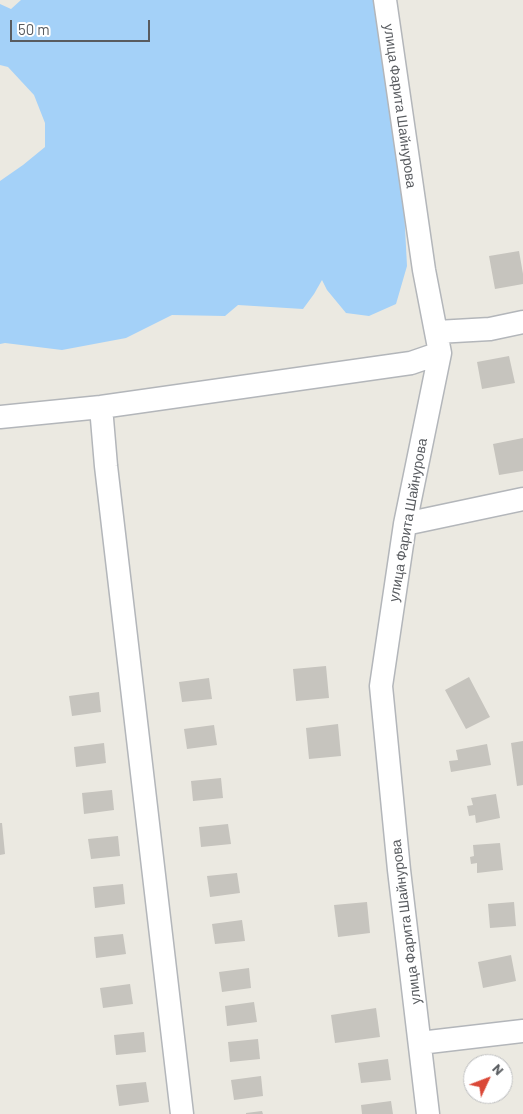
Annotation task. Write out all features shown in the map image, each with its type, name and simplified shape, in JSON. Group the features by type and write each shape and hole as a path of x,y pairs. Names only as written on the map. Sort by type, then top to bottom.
{"street":[{"name":"улица Фарита Шайнурова","path":"385,0 424,270 438,343 405,524 381,686 399,870 428,1114"},
{"path":"0,416 101,407 411,363 438,343 523,322"},
{"path":"101,407 106,466 182,1114"},
{"path":"405,524 523,499"},
{"path":"420,1043 523,1031"}],"water":[{"path":"21,0 375,0 404,208 407,266 396,304 369,316 346,313 327,290 322,280 303,309 238,305 225,316 172,315 126,338 62,350 0,344 0,181 45,147 45,123 34,95 8,67 0,65 0,4 11,9"}],"building":[{"path":"519,251 523,284 495,289 489,256"},
{"path":"509,356 515,383 482,389 477,362"},
{"path":"523,438 523,471 499,475 493,444"},
{"path":"326,666 329,698 296,701 293,669"},
{"path":"469,677 490,717 466,729 445,690"},
{"path":"209,678 212,699 182,702 179,682"},
{"path":"99,692 101,712 72,716 69,696"},
{"path":"338,724 341,756 309,759 306,728"},
{"path":"214,725 217,745 187,749 184,729"},
{"path":"523,741 523,785 517,786 511,743"},
{"path":"104,743 106,763 76,767 74,747"},
{"path":"487,744 491,765 451,772 449,761 458,760 456,750"},
{"path":"221,778 223,798 193,801 191,781"},
{"path":"112,790 114,810 84,814 82,793"},
{"path":"496,794 500,818 476,823 475,815 469,816 467,806 473,805 471,798"},
{"path":"0,823 2,823 5,854 0,855"},
{"path":"228,824 231,844 201,847 199,827"},
{"path":"118,836 120,856 91,859 88,839"},
{"path":"500,843 503,870 477,873 477,863 471,864 470,857 474,856 473,845"},
{"path":"237,873 240,893 210,897 207,876"},
{"path":"123,884 125,904 95,908 93,887"},
{"path":"367,902 370,933 338,937 334,905"},
{"path":"514,902 516,926 490,928 488,904"},
{"path":"242,920 245,941 215,944 212,924"},
{"path":"123,934 126,954 96,958 94,937"},
{"path":"511,955 516,981 483,988 478,962"},
{"path":"249,968 251,988 222,992 219,972"},
{"path":"130,984 133,1004 103,1008 100,988"},
{"path":"254,1002 257,1022 227,1026 225,1006"},
{"path":"376,1008 380,1037 335,1043 331,1015"},
{"path":"144,1032 146,1052 116,1055 114,1035"},
{"path":"258,1039 260,1059 230,1062 228,1042"},
{"path":"388,1059 391,1080 361,1083 358,1063"},
{"path":"261,1076 263,1096 234,1100 231,1080"},
{"path":"146,1082 149,1102 119,1106 116,1085"},
{"path":"391,1101 393,1114 362,1114 361,1105"},
{"path":"262,1111 263,1114 246,1114 246,1113"}]}
